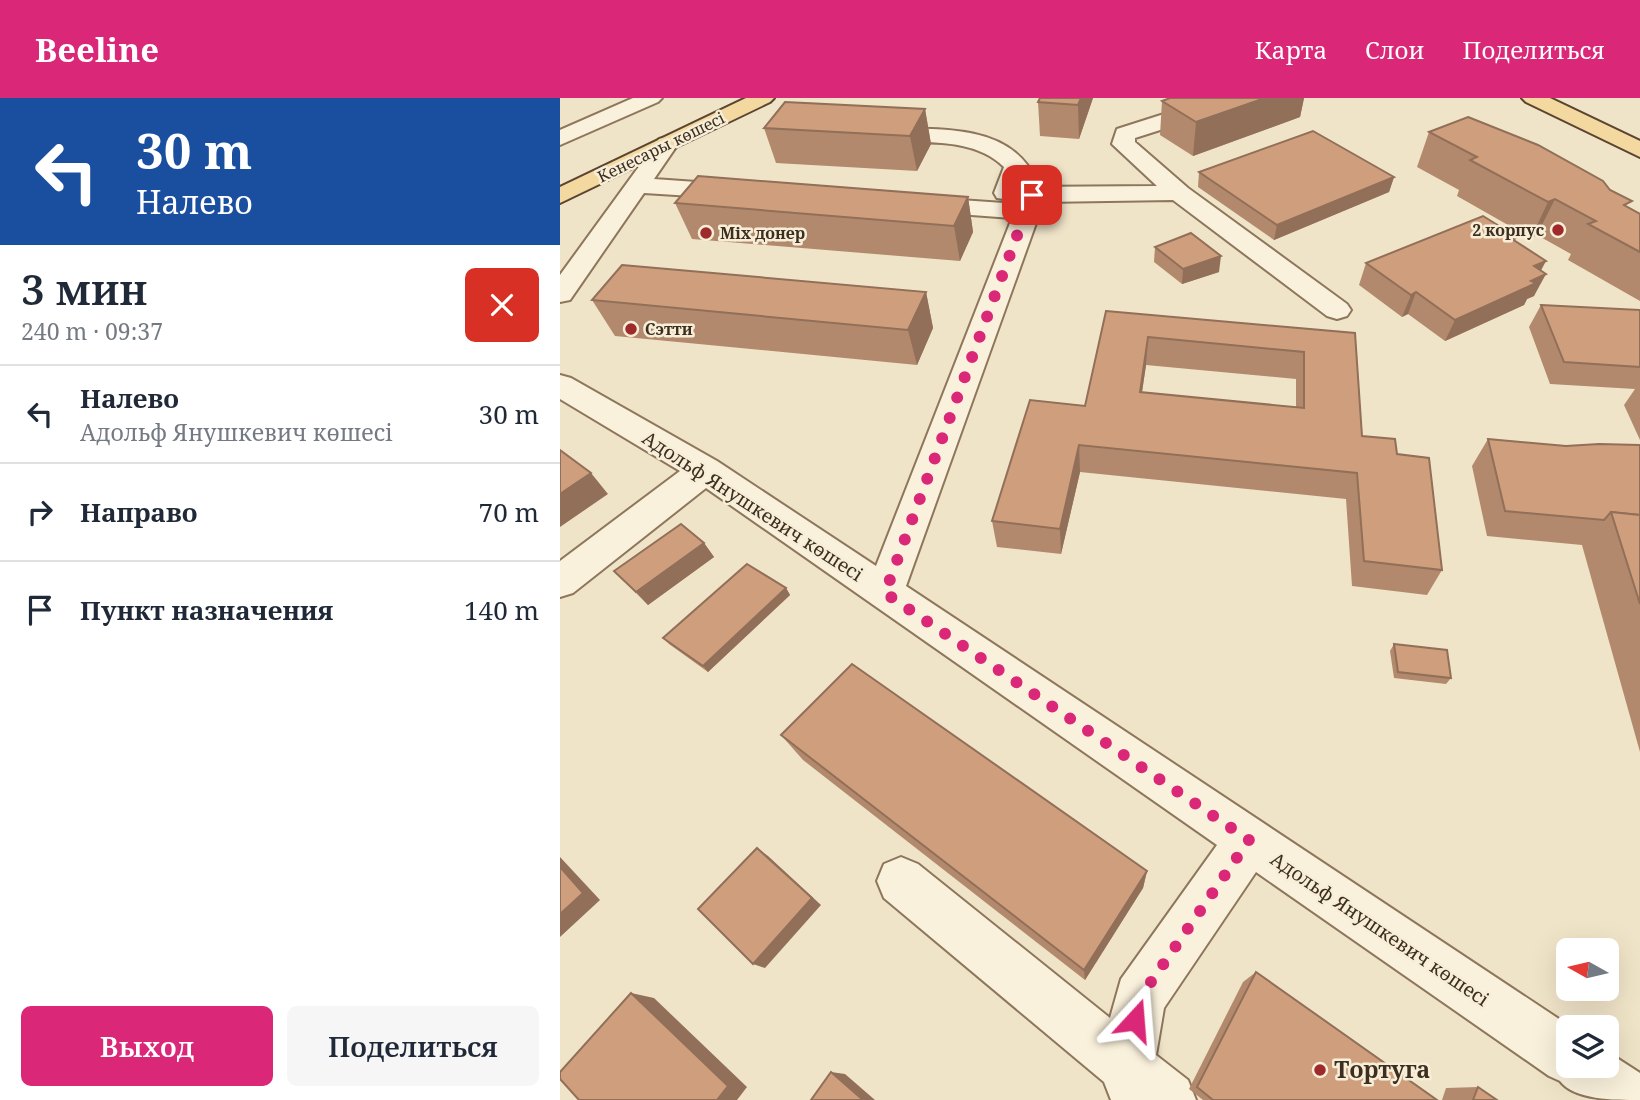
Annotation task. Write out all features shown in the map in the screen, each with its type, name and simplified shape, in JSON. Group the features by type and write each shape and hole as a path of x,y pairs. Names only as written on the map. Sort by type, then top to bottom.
{"main road":[{"name":"Кенесары көшесі","path":"560,196 763,98"},
{"path":"1533,98 1640,150"},
{"path":"1568,98 1640,132"}],"street":[{"path":"560,138 651,98"},
{"path":"1185,98 1195,103 1197,107 1194,112 1125,134 1122,139 1124,144 1179,193 1337,310"},
{"path":"854,134 978,141 997,149 1016,166"},
{"path":"560,294 667,144"},
{"path":"1016,166 1006,193 1030,203"},
{"path":"1016,166 1041,167"},
{"path":"638,185 763,194"},
{"path":"888,202 1030,203 1179,193"},
{"path":"885,593 1030,203"},
{"name":"Адольф Янушкевич көшесі","path":"560,385 705,470 1556,1049"},
{"path":"560,582 705,470"},
{"path":"1131,1082 1140,998 1249,840"},
{"path":"901,881 1131,1082 1168,1100"},
{"path":"1599,1078 1631,1100"}],"building":[{"path":"1040,98 1081,98 1078,105 1038,102"},
{"path":"1170,98 1265,98 1196,122 1162,101"},
{"path":"785,102 925,109 910,136 764,128"},
{"path":"1468,117 1538,145 1603,181 1610,190 1632,201 1624,205 1640,214 1640,252 1588,224 1596,221 1555,199 1548,202 1470,160 1477,157 1429,132"},
{"path":"1313,131 1394,177 1277,225 1199,172"},
{"path":"698,176 968,197 954,226 675,203"},
{"path":"1483,216 1517,237 1512,239 1546,261 1534,266 1546,274 1531,281 1536,283 1455,320 1416,292 1411,295 1366,263"},
{"path":"1191,233 1221,256 1183,269 1155,247"},
{"path":"622,265 926,292 908,330 592,300"},
{"path":"1541,305 1640,310 1640,367 1564,362"},
{"path":"1106,311 1355,333 1362,436 1395,439 1397,454 1429,458 1442,570 1364,561 1357,473 1079,445 1060,529 992,521 1030,400 1085,406","holes":["1148,337 1304,352 1304,408 1140,392"]},
{"path":"1488,439 1566,446 1640,445 1640,515 1611,512 1604,520 1505,511"},
{"path":"560,450 591,473 560,494"},
{"path":"1611,512 1640,515 1640,604"},
{"path":"681,524 704,543 636,592 614,571"},
{"path":"747,564 786,588 703,666 663,638"},
{"path":"1394,644 1447,650 1451,678 1398,672"},
{"path":"852,664 1147,871 1084,970 781,735"},
{"path":"757,848 812,898 753,964 698,909"},
{"path":"560,867 583,893 560,914"},
{"path":"1256,972 1437,1100 1213,1100 1197,1087"},
{"path":"631,993 728,1086 717,1100 579,1100 560,1079 560,1072"},
{"path":"831,1072 863,1100 811,1100"},
{"path":"1478,1087 1497,1100 1473,1100"}],"place":[{"name":"2 корпус","path":"1558,230"},
{"name":"Mix донер","path":"706,233"},
{"name":"Сэтти","path":"631,329"},
{"name":"Тортуга","path":"1320,1070"}],"route":[{"path":"1032,195 885,593 1249,840 1140,998 1135,1020"}]}
